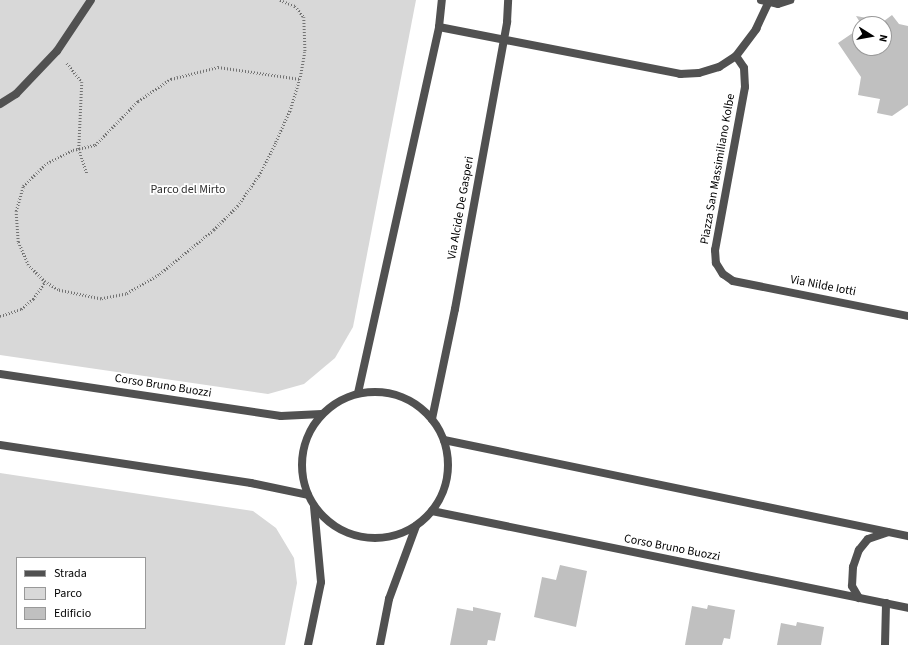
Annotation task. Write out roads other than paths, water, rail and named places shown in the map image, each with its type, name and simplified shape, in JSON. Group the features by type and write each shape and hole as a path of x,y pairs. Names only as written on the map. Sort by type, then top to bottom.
{"street":[{"path":"0,104 16,94 57,51 91,0"},
{"path":"358,393 439,27 442,0"},
{"name":"Via Alcide De Gasperi","path":"432,419 455,309 503,39 508,0"},
{"path":"439,27 680,74 699,73 719,67 736,56 756,29 764,2 778,4 790,0"},
{"name":"Piazza San Massimiliano Kolbe","path":"733,281 723,274 716,263 715,250 745,87 744,68 736,56"},
{"name":"Via Nilde Iotti","path":"733,281 908,316"},
{"name":"Corso Bruno Buozzi","path":"0,374 281,416 322,414"},
{"path":"378,391 398,395 417,405 432,419 444,440 448,465 444,489 432,511 416,526 395,535 373,538 350,534 330,523 314,506 308,495 302,474 303,452 310,432 322,414 338,401 358,393 378,391"},
{"path":"444,440 908,536"},
{"path":"0,445 252,483 308,495"},
{"path":"308,645 320,582 314,506"},
{"name":"Corso Bruno Buozzi","path":"432,511 859,598 906,606"},
{"path":"380,645 389,598 416,526"},
{"path":"859,598 852,586 853,567 859,550 868,539 889,532"},
{"path":"885,645 886,603"}],"park label":[{"name":"Parco del Mirto","path":"188,190"}]}
